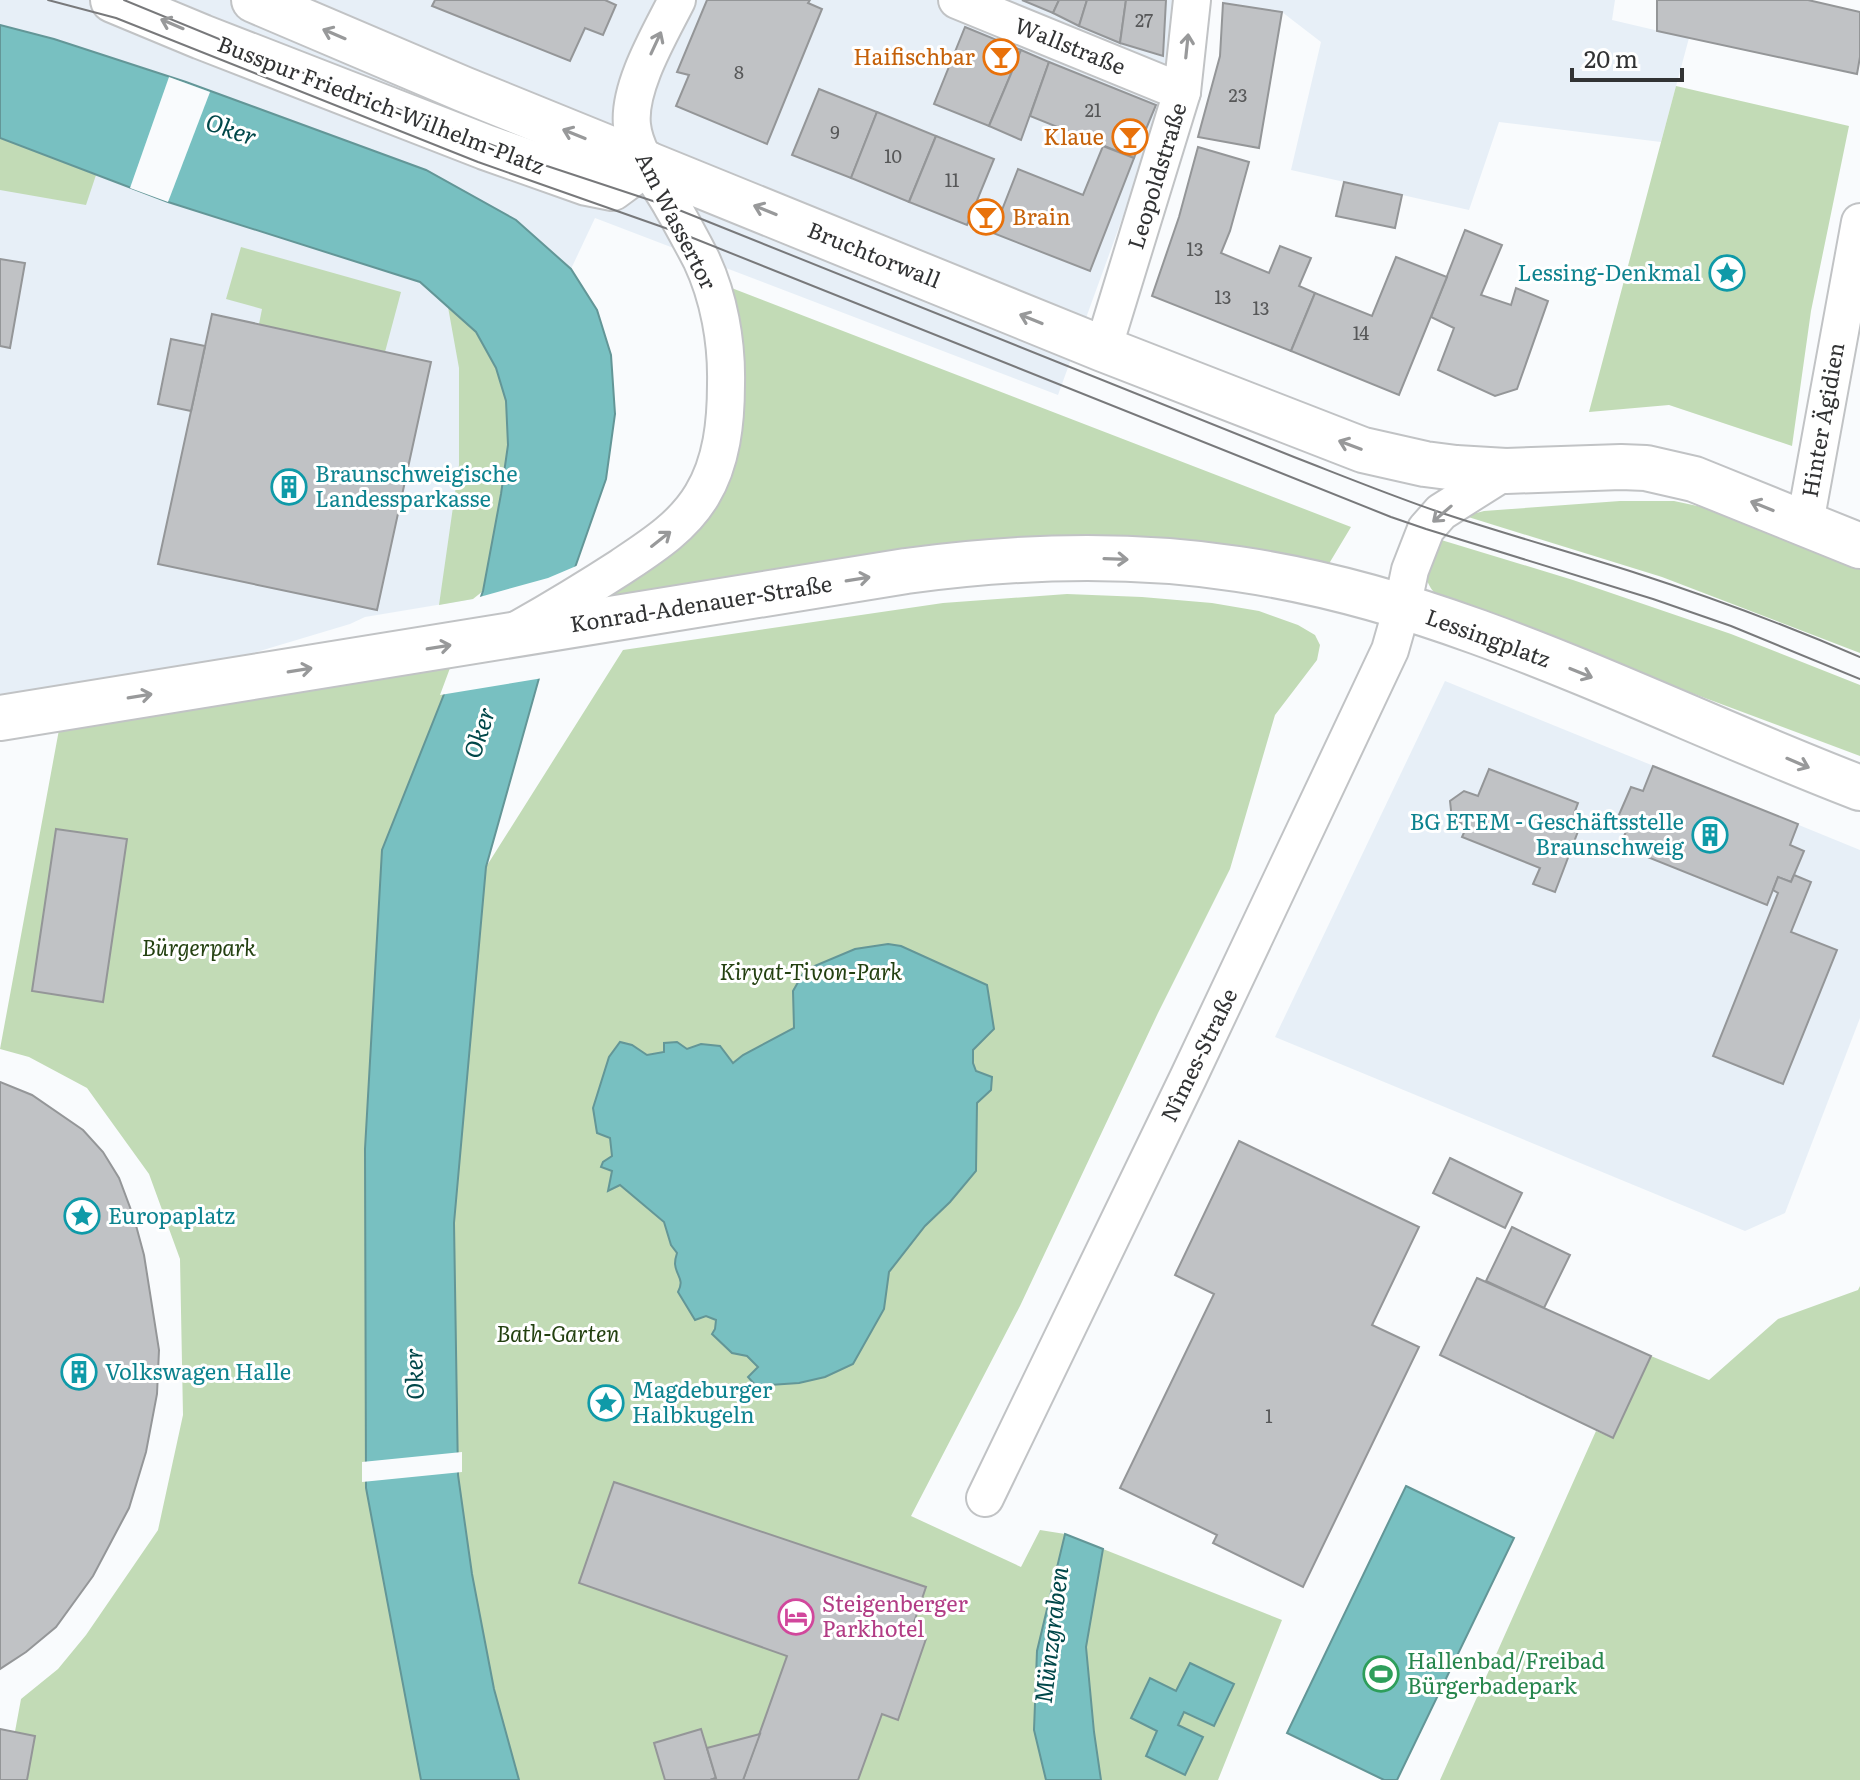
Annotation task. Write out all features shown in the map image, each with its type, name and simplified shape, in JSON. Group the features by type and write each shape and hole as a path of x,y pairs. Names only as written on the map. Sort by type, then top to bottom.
{"main road":[{"name":"Busspur Friedrich-Wilhelm-Platz","path":"113,0 485,147 587,183 612,188 646,163"},
{"name":"Bruchtorwall","path":"254,0 1103,349 1363,450 1444,467 1506,471"},
{"path":"1506,471 1646,468 1694,479 1860,546"},
{"name":"Konrad-Adenauer-Straße","path":"0,718 509,635 592,602 997,561 1045,558 1169,561 1239,569 1313,583 1402,608"},
{"name":"Lessingplatz","path":"1402,608 1477,631 1860,788"}],"street":[{"name":"Am Wassertor","path":"592,602 680,524 702,496 715,468 724,424 726,371 718,308 699,256 646,163 632,125 636,86 677,0"},
{"name":"Wallstraße","path":"957,0 1182,92"},
{"name":"Leopoldstraße","path":"1103,349 1182,92 1192,0"},
{"name":"Hinter Ägidien","path":"1805,523 1856,267 1860,222"},
{"name":"Lessingplatz","path":"1402,608 1410,570 1426,529 1441,512 1506,471"},
{"name":"Nîmes-Straße","path":"985,1498 1379,675 1402,608"}],"shaded area":[{"path":"0,0 1179,0 1174,76 1058,395 595,218 571,269 516,220 186,82 54,39 0,25"},
{"path":"1223,0 1615,0 1612,20 1689,38 1661,142 1499,122 1469,210 1291,170 1321,42 1282,12 1223,3"},
{"name":"Braunschweigische Landessparkasse","path":"0,138 168,202 420,282 476,332 473,599 365,617 217,664 0,703"},
{"path":"1445,681 1860,850 1860,1018 1785,1213 1745,1231 1275,1037"}],"green space":[{"path":"1676,86 1849,126 1811,311 1792,446 1669,405 1589,412"},
{"path":"0,138 96,175 86,205 0,190"},
{"path":"241,247 401,292 385,352 259,324 262,309 226,299"},
{"path":"729,287 1351,527 1327,567 904,550 605,600 699,531 735,467 742,368"},
{"path":"448,307 476,332 496,368 506,401 508,445 483,591 473,599 439,605 459,465 459,368"},
{"path":"1620,501 1674,501 1721,511 1860,567 1860,653 1662,577 1465,516 1484,511"},
{"path":"1438,539 1573,580 1731,634 1860,685 1860,756 1440,599 1426,577"},
{"name":"Kiryat-Tivon-Park","path":"1067,594 1212,603 1259,611 1298,625 1315,635 1320,645 1317,660 1275,715 1230,869 1158,1013 1020,1306 911,1516 1021,1567 1040,1530 1065,1534 1037,1651 1034,1730 1046,1780 519,1780 494,1689 472,1574 458,1475 454,1223 486,867 623,650 943,603"},
{"name":"Bürgerpark","path":"464,644 382,850 365,1149 366,1488 421,1780 6,1780 21,1699 58,1669 86,1635 158,1530 183,1415 180,1259 149,1174 87,1088 29,1057 0,1049 63,708"},
{"path":"1860,1286 1860,1780 1440,1780 1596,1431 1613,1438 1651,1356 1709,1380 1778,1319 1858,1290"},
{"path":"1103,1549 1282,1620 1218,1780 1101,1780 1086,1647"}],"water":[{"name":"Oker","path":"0,25 54,39 186,82 426,170 516,220 571,269 597,310 611,355 615,414 606,479 550,639 486,867 454,1223 458,1475 472,1574 494,1689 519,1780 421,1780 366,1488 365,1149 382,850 483,591 508,445 506,401 496,368 476,332 420,282 168,202 0,138"},
{"path":"888,944 901,946 987,985 994,1029 973,1050 973,1063 976,1071 992,1077 991,1090 977,1103 976,1171 925,1226 889,1272 884,1309 853,1364 825,1377 799,1383 756,1386 748,1377 758,1367 747,1356 732,1353 712,1334 716,1320 706,1316 695,1320 678,1292 681,1284 675,1264 677,1253 671,1245 664,1222 620,1185 608,1191 612,1171 601,1167 612,1156 610,1138 597,1133 593,1108 609,1057 620,1042 632,1045 647,1055 664,1052 664,1043 677,1042 687,1049 701,1044 720,1046 733,1063 794,1028 793,991 805,970 855,949"},
{"name":"Hallenbad/Freibad Bürgerbadepark","path":"1406,1486 1514,1538 1397,1780 1384,1780 1287,1733"},
{"name":"Münzgraben","path":"1065,1534 1103,1549 1086,1647 1101,1780 1046,1780 1034,1730 1037,1651"},
{"path":"1190,1663 1234,1684 1214,1726 1184,1712 1178,1725 1203,1737 1185,1775 1146,1756 1157,1731 1131,1718 1150,1678 1176,1691"}],"pier":[{"path":"169,77 210,92 168,202 130,188"},
{"path":"581,564 543,678 440,695 476,598 548,578"},
{"path":"462,1452 462,1472 362,1482 362,1462"}],"building":[{"path":"435,0 605,0 616,5 603,35 585,28 570,61 432,6"},
{"path":"707,0 810,0 808,3 822,9 767,144 676,106 689,75 677,72"},
{"path":"1022,0 1059,0 1053,13"},
{"path":"1059,0 1087,0 1079,26 1053,13"},
{"path":"1087,0 1126,0 1120,43 1079,26"},
{"path":"1126,0 1166,0 1163,56 1120,43"},
{"path":"1657,0 1808,0 1860,12 1857,74 1657,31"},
{"path":"1223,3 1282,12 1259,148 1198,137 1220,56"},
{"path":"965,27 1021,50 989,126 934,104"},
{"path":"1021,50 1049,62 1021,140 989,126"},
{"path":"1049,62 1156,105 1134,158 1030,116"},
{"path":"819,89 877,112 851,178 792,155"},
{"path":"877,112 936,136 909,202 851,178"},
{"path":"936,136 994,159 967,225 909,202"},
{"path":"1103,146 1134,158 1090,271 993,233 1018,169 1083,195"},
{"path":"1198,147 1249,162 1221,253 1269,273 1280,246 1311,258 1299,286 1315,293 1291,351 1152,296 1179,217"},
{"path":"1344,182 1402,195 1395,228 1336,216"},
{"path":"1465,230 1502,245 1481,295 1511,305 1516,288 1548,301 1517,389 1495,396 1438,370 1454,328 1431,317"},
{"path":"1396,257 1447,277 1399,395 1291,351 1315,293 1372,316"},
{"path":"0,259 25,263 10,348 0,346"},
{"name":"Braunschweigische Landessparkasse","path":"212,314 431,362 377,610 158,564"},
{"path":"171,339 205,346 191,411 158,404"},
{"name":"BG ETEM - Geschäftsstelle Braunschweig","path":"1653,766 1798,824 1790,845 1804,851 1791,882 1778,877 1767,905 1620,846 1630,822 1618,817 1631,787 1643,791"},
{"path":"1489,769 1578,803 1571,822 1580,826 1555,892 1533,884 1540,868 1462,837 1467,826 1452,819 1450,801 1464,791 1478,796"},
{"path":"56,829 127,839 103,1002 32,991"},
{"path":"1794,875 1811,882 1791,932 1837,950 1783,1084 1713,1056 1778,893 1773,890 1778,877 1791,882"},
{"name":"Europaplatz","path":"0,1082 32,1095 83,1130 103,1152 119,1178 144,1255 159,1350 157,1394 146,1452 129,1508 93,1576 56,1627 0,1669"},
{"path":"1239,1141 1419,1227 1372,1325 1419,1347 1303,1587 1213,1543 1217,1535 1120,1488 1214,1294 1175,1275"},
{"path":"1450,1158 1522,1193 1505,1228 1433,1193"},
{"path":"1512,1227 1570,1255 1544,1308 1486,1281"},
{"path":"1477,1278 1651,1356 1613,1438 1440,1355"},
{"name":"Steigenberger Parkhotel","path":"614,1482 926,1587 910,1634 926,1639 898,1720 882,1714 858,1780 743,1780 787,1656 579,1583"},
{"path":"0,1729 35,1736 27,1780 0,1780"},
{"path":"701,1729 716,1778 665,1780 654,1743"},
{"path":"760,1734 743,1780 710,1780 716,1778 707,1748"}],"tram line":[{"path":"48,0 116,18 478,162 688,236 1391,517 1653,599 1731,626 1860,679"},
{"path":"124,0 275,62 547,166 674,208 1386,493 1691,591 1860,657"}],"place":[{"name":"Haifischbar","path":"1001,57"},
{"name":"Klaue","path":"1130,137"},
{"name":"Brain","path":"986,217"},
{"name":"Lessing-Denkmal","path":"1727,273"},
{"name":"Braunschweigische Landessparkasse","path":"289,487"},
{"name":"BG ETEM - Geschäftsstelle Braunschweig","path":"1710,835"},
{"name":"Europaplatz","path":"82,1216"},
{"name":"Volkswagen Halle","path":"79,1372"},
{"name":"Magdeburger Halbkugeln","path":"606,1403"},
{"name":"Steigenberger Parkhotel","path":"796,1617"},
{"name":"Hallenbad/Freibad Bürgerbadepark","path":"1381,1674"}],"park label":[{"name":"Bath-Garten","path":"558,1334"}]}
